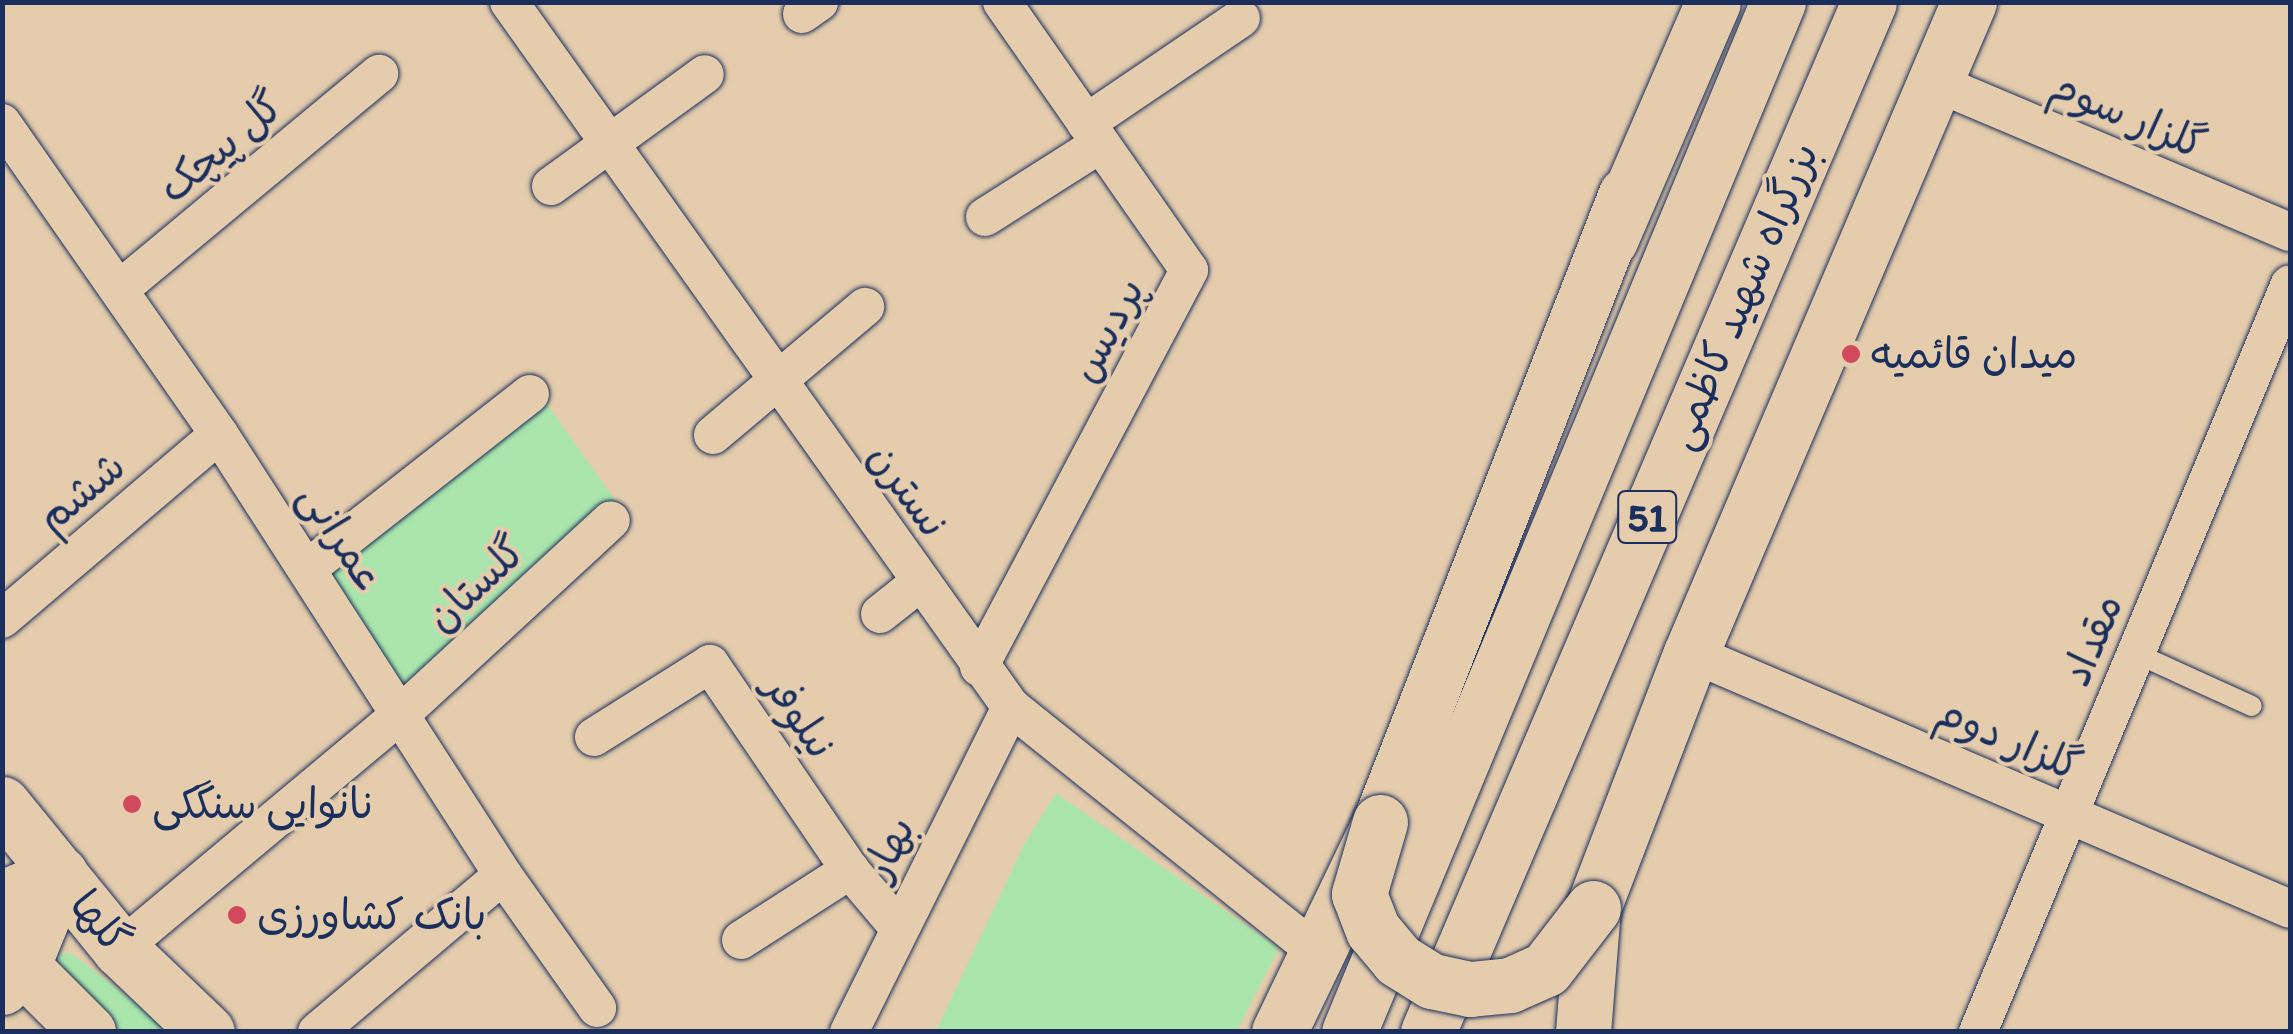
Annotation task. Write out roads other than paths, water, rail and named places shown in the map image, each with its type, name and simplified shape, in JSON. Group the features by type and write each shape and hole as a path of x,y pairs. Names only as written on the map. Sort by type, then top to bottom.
{"main road":[{"path":"1610,240 1692,2"},
{"path":"1279,1032 1380,822 1610,240 1713,2"},
{"name":"بزرگراه شهید کاظمی","path":"1349,1032 1778,2"},
{"name":"بزرگراه شهید کاظمی","path":"1428,1032 1869,2"},
{"path":"1584,1032 1594,908 1691,653 1968,2"},
{"name":"گلها","path":"2,804 120,949 207,1032"},
{"path":"1380,822 1358,894 1373,930 1398,960 1432,981 1470,989 1510,985 1546,968 1594,908"},
{"path":"2,898 60,874"},
{"path":"9,967 60,874"},
{"name":"گلها","path":"9,967 88,1032"}],"street":[{"name":"نسترن","path":"509,2 776,383 1011,706 1056,748 1317,952"},
{"name":"پردیس","path":"979,667 1189,270 1002,2"},
{"path":"985,217 1241,18"},
{"name":"گل پیچک","path":"120,289 379,74"},
{"path":"551,186 705,74"},
{"name":"گلزار سوم","path":"1932,82 2290,232"},
{"name":"عمرانی","path":"2,124 219,434 503,875 598,1008"},
{"name":"مقداد","path":"1978,1032 2290,284"},
{"path":"713,435 865,307"},
{"path":"308,568 530,394"},
{"name":"ششم","path":"2,619 219,434"},
{"name":"گلستان","path":"120,949 402,713 611,520"},
{"path":"880,614 919,583"},
{"name":"گلزار دوم","path":"1691,653 2290,909"},
{"name":"نیلوفر","path":"594,736 710,664 850,870 899,928"},
{"name":"بهار","path":"849,1032 1011,706"},
{"path":"741,940 850,870"},
{"path":"317,1032 503,875"}],"lane":[{"path":"2136,653 2252,706"}],"place":[{"name":"میدان قائمیه","path":"1851,354"},
{"name":"نانوایی سنگکی","path":"132,804"},
{"name":"بانک کشاورزی","path":"237,915"}]}
